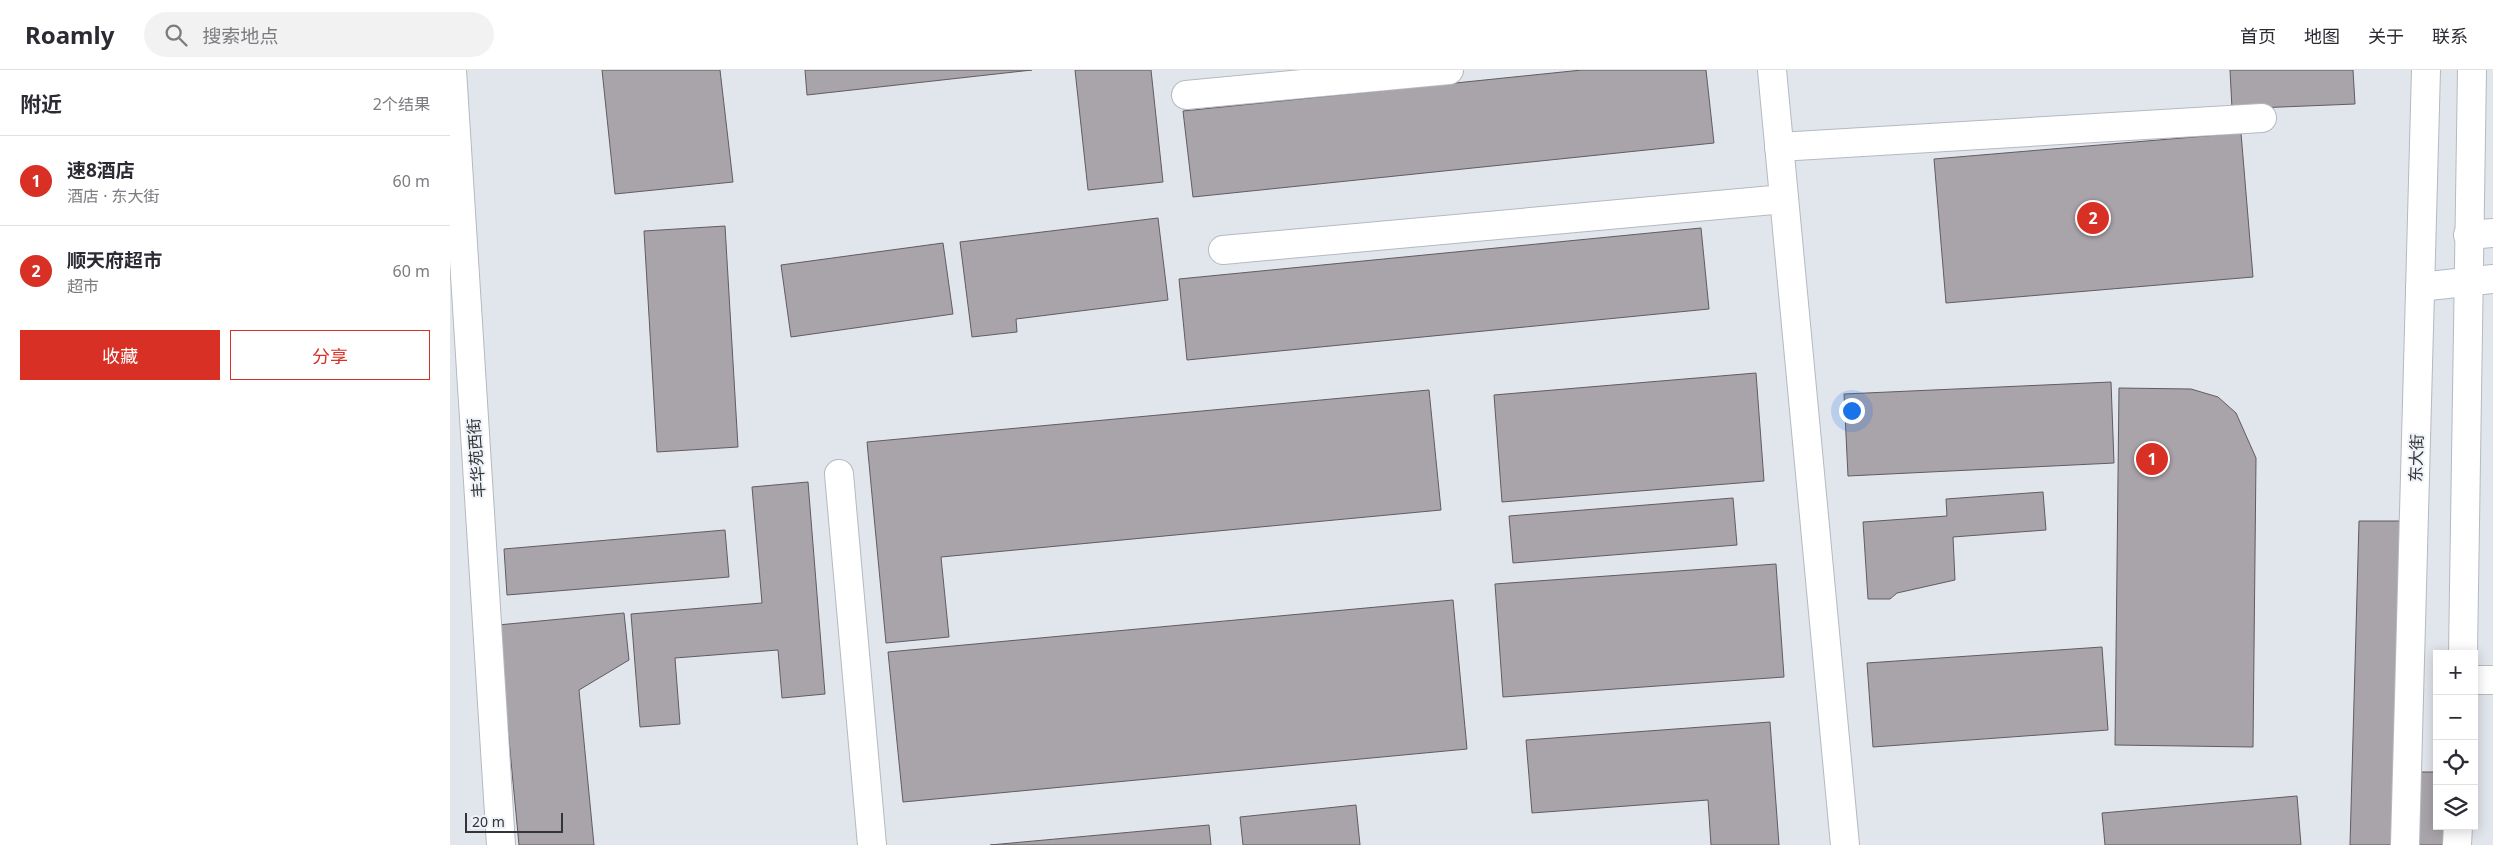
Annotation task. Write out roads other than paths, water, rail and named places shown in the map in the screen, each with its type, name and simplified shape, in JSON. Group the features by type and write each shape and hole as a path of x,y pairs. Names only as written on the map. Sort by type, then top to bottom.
{"street":[{"name":"丰华苑西街","path":"452,70 501,845"},
{"path":"1186,95 1449,70"},
{"path":"1772,70 1845,845"},
{"name":"东大街","path":"2405,845 2426,70"},
{"path":"2463,650 2469,348 2480,281 2480,234 2472,70"},
{"path":"1780,147 2262,118"},
{"path":"1223,250 1784,199"},
{"path":"2420,287 2480,281"},
{"path":"838,474 872,845"},
{"path":"2478,680 2493,680"},
{"path":"2457,845 2458,830"}],"place":[{"name":"顺天府超市","path":"2093,218"},
{"name":"速8酒店","path":"2152,459"}]}
